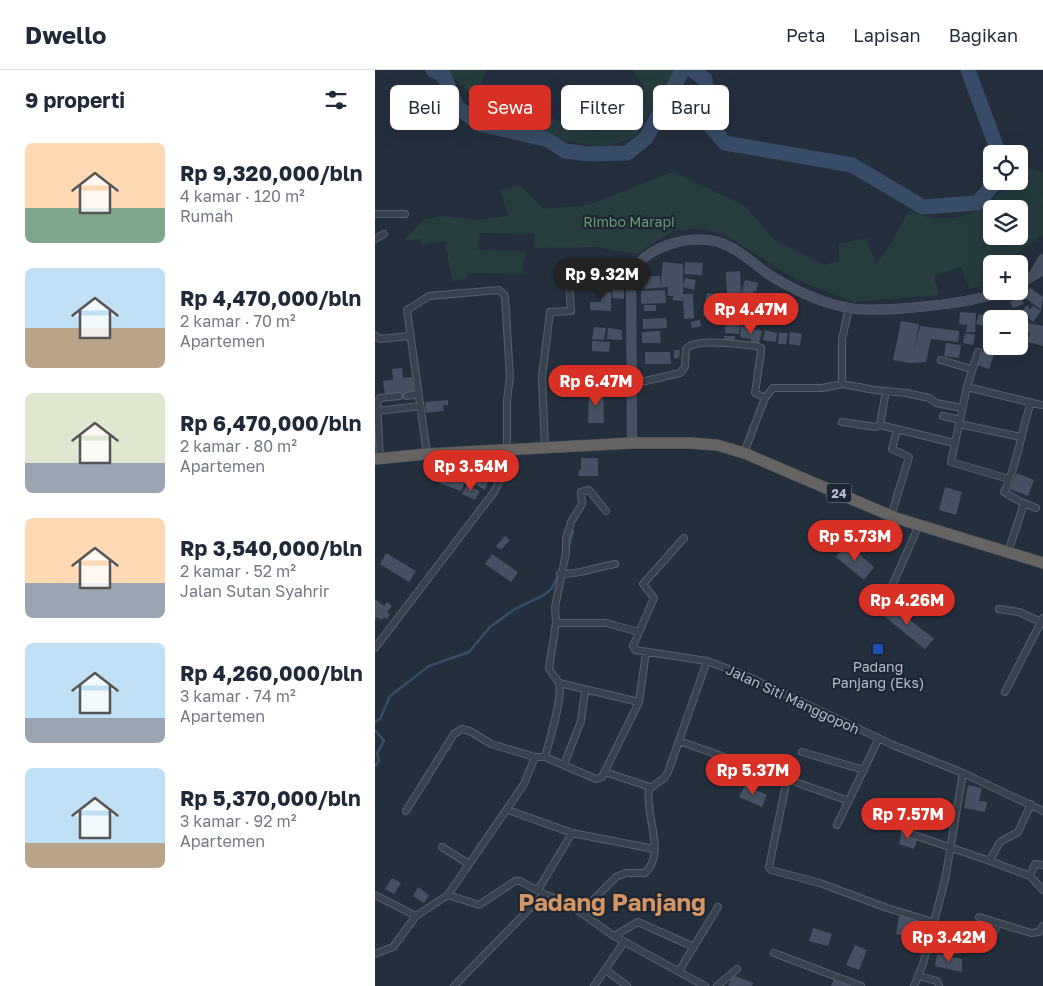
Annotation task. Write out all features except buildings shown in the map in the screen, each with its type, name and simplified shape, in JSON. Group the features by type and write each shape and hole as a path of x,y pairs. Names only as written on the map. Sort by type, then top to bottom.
{"highway":[{"path":"377,459 427,454 632,443"},
{"name":"24","path":"632,443 703,443 744,453 891,516 1043,563"}],"main road":[{"path":"632,443 631,274 635,265 656,250 674,243 710,240 724,244 788,285 816,298 849,308 880,309 945,303 983,297"},
{"path":"1028,278 1039,271 1043,260"}],"street":[{"path":"375,214 405,214"},
{"path":"375,239 384,234"},
{"path":"545,448 542,377 550,312 571,311 570,281 631,274"},
{"path":"375,648 494,492 506,469 509,449 507,400 510,377 505,293 499,290 436,296 425,299 407,310 409,336 427,454"},
{"path":"841,384 842,339 849,308"},
{"path":"375,335 380,339 409,336"},
{"path":"632,384 680,373 685,367 686,349 692,345 705,343 756,346 761,348 761,352 755,393 765,398"},
{"path":"978,352 971,369 951,460 952,464 1009,479"},
{"path":"941,360 971,369"},
{"path":"744,453 765,398 773,388 821,388 841,384 907,393 929,398 936,403 962,408"},
{"path":"967,387 1041,405"},
{"path":"880,425 886,391"},
{"path":"377,459 377,403 381,398 419,394"},
{"path":"1031,402 1021,437 1019,453 1005,493 1036,508"},
{"path":"377,411 420,406"},
{"path":"943,416 1021,437"},
{"path":"842,422 876,427 880,425 954,443"},
{"path":"891,516 909,457 892,451 897,430"},
{"path":"545,757 555,719 559,683 549,668 556,623 555,607 560,574 566,556 569,529 582,504 581,492 589,490 606,511"},
{"path":"1007,552 1024,503"},
{"path":"865,593 885,591 892,586 919,525"},
{"path":"683,538 643,584 654,598 633,648 646,652 707,661"},
{"path":"560,574 572,574 615,564"},
{"path":"999,609 1019,612 1042,620 1005,692"},
{"path":"556,623 606,623 639,632"},
{"path":"406,811 454,734 459,730 465,729 491,744 535,757 545,757 596,779 603,777 639,702 646,652"},
{"name":"Jalan Siti Manggopoh","path":"650,787 665,776 707,661 781,691 879,738 963,773 1043,811"},
{"path":"559,683 639,702"},
{"path":"564,765 581,721 585,690"},
{"path":"837,825 879,738"},
{"path":"679,741 849,801"},
{"path":"802,752 864,770"},
{"path":"375,954 393,947 416,916 448,895 525,784 535,757"},
{"path":"581,912 616,877 622,874 645,873 651,866 654,849 648,799 650,787 605,772"},
{"path":"914,986 919,976 952,849 963,773"},
{"path":"787,779 769,867 771,870 820,883 887,908 933,922"},
{"path":"987,860 991,858 1000,842 1018,832 1031,804"},
{"path":"508,810 572,833 654,849"},
{"path":"905,832 1030,876 1043,890"},
{"path":"454,986 541,892 572,833"},
{"path":"442,847 469,864"},
{"path":"1030,876 1035,864 1043,865"},
{"path":"448,895 479,905 515,881 520,881 581,912 624,942 705,986"},
{"path":"375,895 416,916"},
{"path":"679,971 718,907"},
{"path":"979,917 1033,933 1039,932 1043,926"},
{"path":"614,936 638,922 694,947"},
{"path":"594,986 624,942"},
{"path":"774,953 861,986"},
{"path":"717,986 737,969"},
{"path":"606,970 627,986"},
{"path":"919,976 935,980 939,986"}],"lane":[{"path":"933,922 992,942 999,924"}],"green space":[{"path":"444,70 486,70 481,83 484,85 469,85 469,92"},
{"path":"633,70 679,70 672,74 666,85 653,85 653,107 643,124 644,87"},
{"path":"551,118 561,121 561,130 591,130 598,132 601,130 639,130 636,136 604,148 570,141 537,130 551,130"},
{"name":"Rimbo Marapi","path":"1028,169 1043,172 1043,235 1017,253 1018,255 983,255 983,286 969,289 961,266 934,276 939,295 855,302 796,280 724,234 698,228 674,231 636,254 596,247 534,248 534,234 479,233 478,250 526,251 522,274 468,273 466,279 452,281 445,241 421,245 420,239 403,241 423,220 441,216 479,220 508,216 500,190 520,185 544,209 588,205 673,172 744,205 776,241 824,265 839,261 839,244 866,238 876,264 891,243 909,211 923,216 951,218 977,211 983,207 983,245 1028,245 1028,200 992,200 1002,190 1028,190"}],"waterway":[{"path":"433,70 444,76 457,107 480,124 548,140 565,151 590,154 627,153 646,138 684,70"},
{"path":"692,70 705,79 711,127 725,143 852,165 923,207 977,203 989,190"},
{"path":"968,70 996,145"},
{"path":"568,549 573,531"},
{"path":"375,722 380,719 390,696 429,666 469,652 490,627 515,609 544,595 551,589 559,574"},
{"path":"375,730 384,741 377,753 379,761 375,766"}],"place":[{"name":"Padang Panjang (Eks)","path":"878,649"}],"district":[{"name":"Padang Panjang","path":"612,901"}]}
